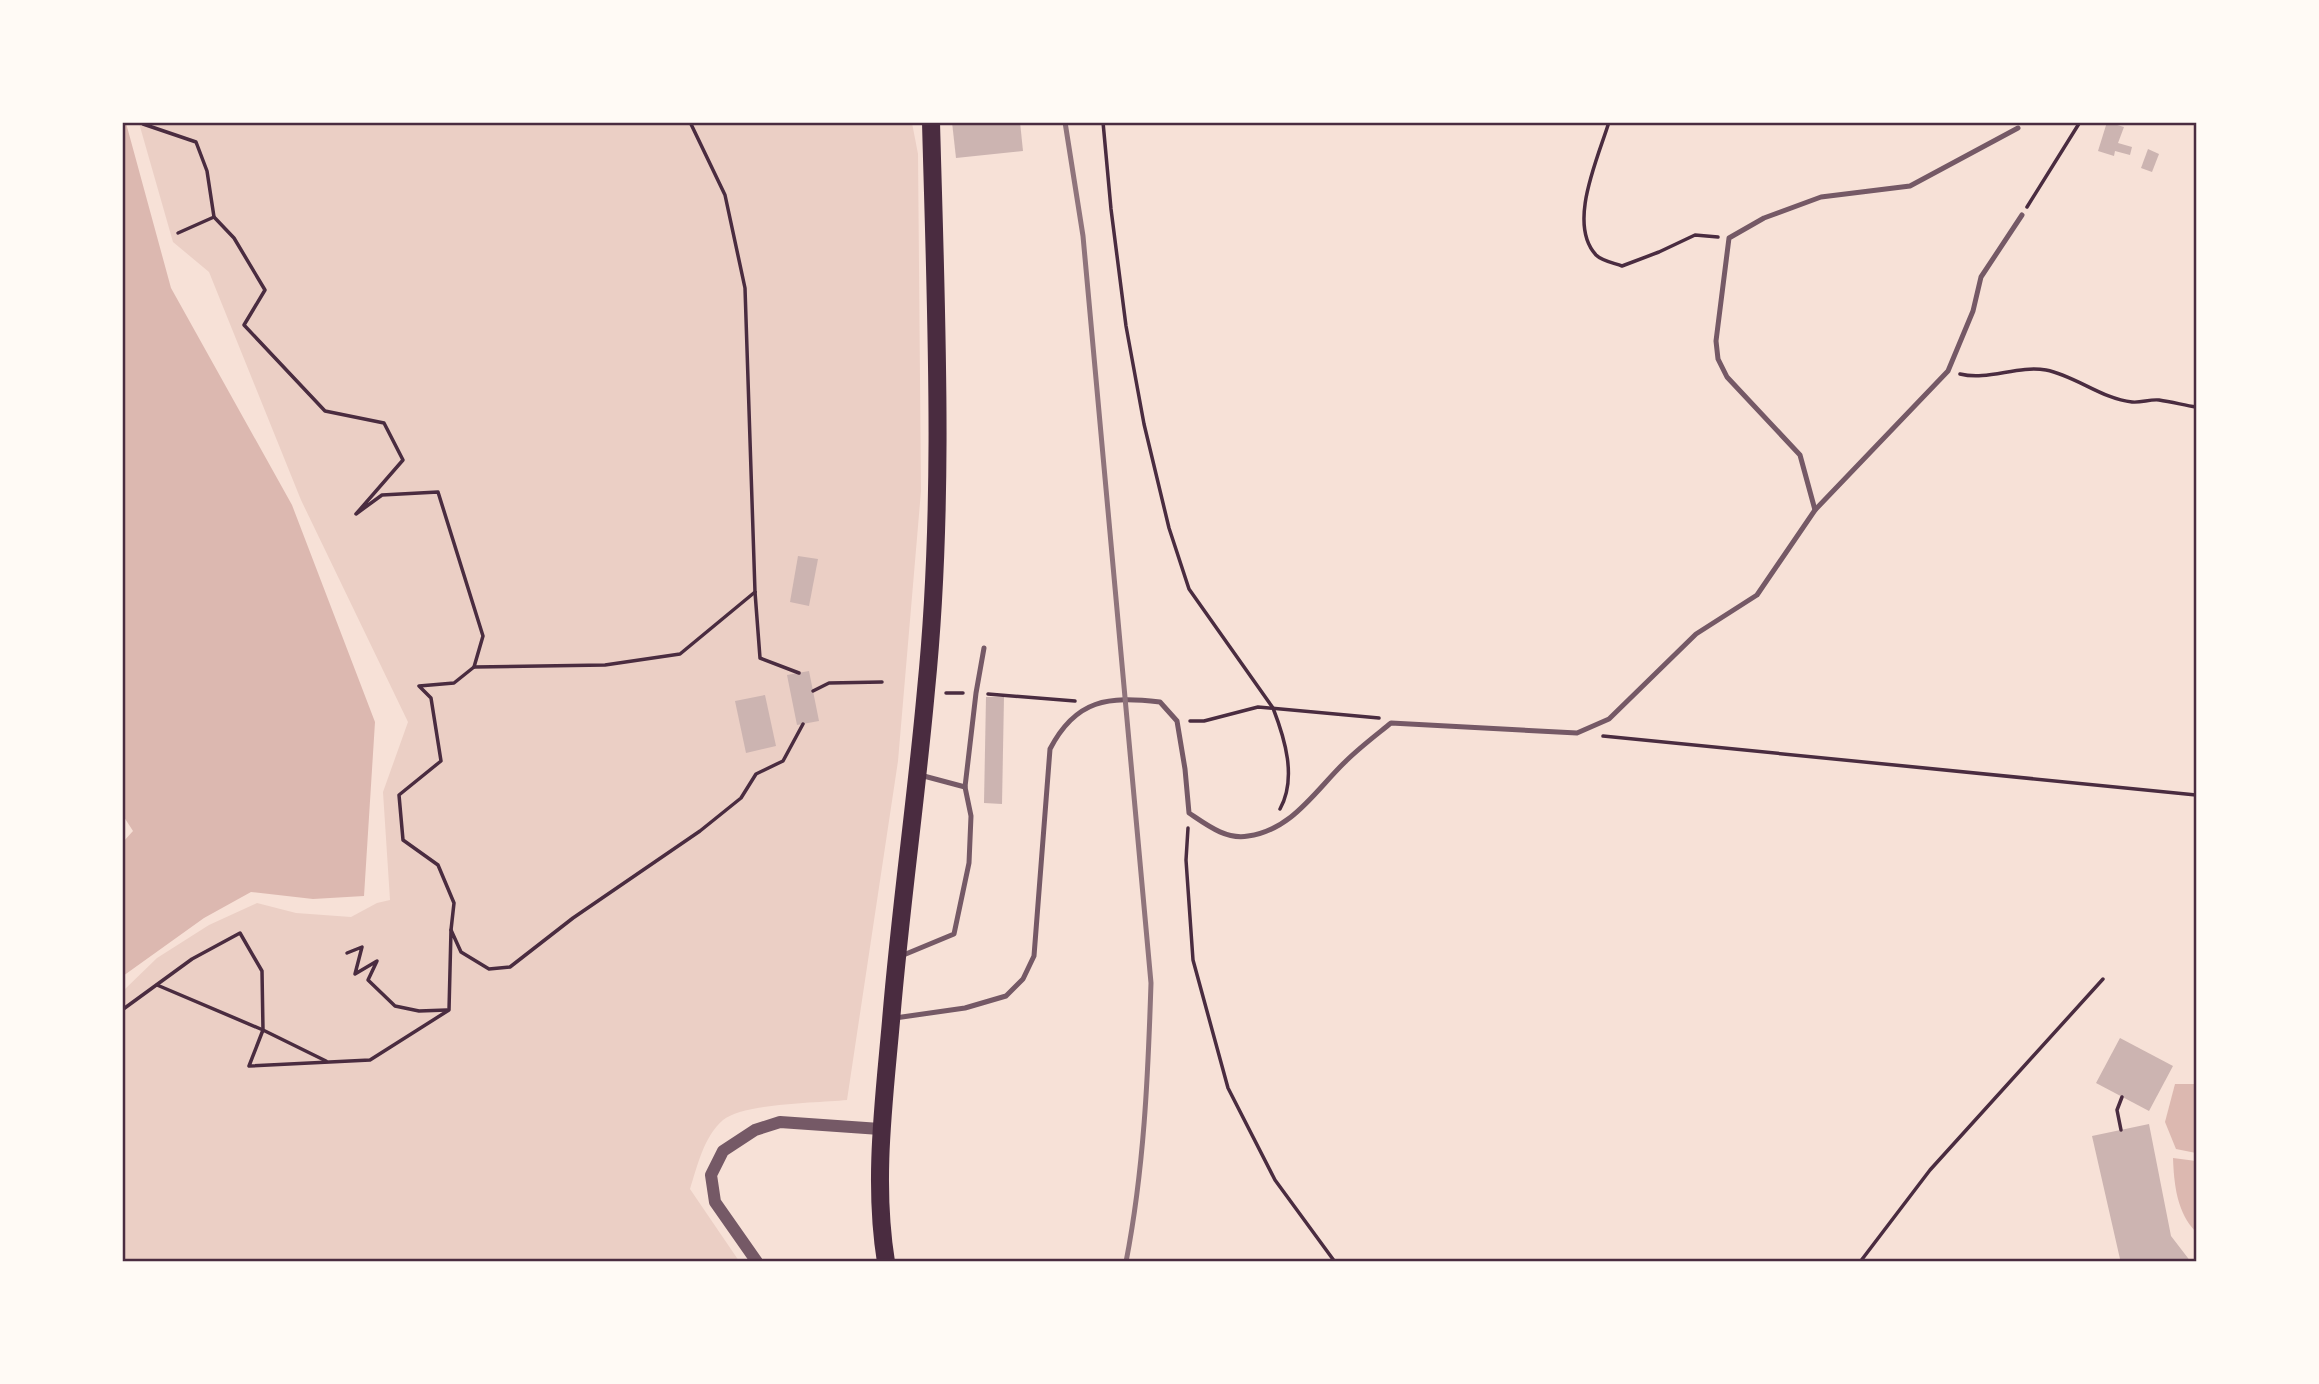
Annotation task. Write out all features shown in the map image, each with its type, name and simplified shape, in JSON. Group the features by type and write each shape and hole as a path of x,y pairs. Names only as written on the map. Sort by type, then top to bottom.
{"highway":[{"path":"886,1262 881,1228 880,1129 895,959 927,689 937,521 931,122"}],"street":[{"path":"757,1262 715,1202 711,1175 723,1152 755,1130 780,1122 880,1129"}],"lane":[{"path":"1815,510 1800,455 1727,377 1718,359 1716,341 1729,238 1764,218 1821,197 1910,186 2018,128"},
{"path":"891,1019 965,1008 1006,996 1023,979 1034,956 1050,749 1060,729 1078,712 1101,702 1126,698 1160,702 1178,722 1189,813 1220,833 1247,837 1295,816 1345,762 1391,723 1577,733 1609,719 1696,634 1757,595 1815,510 1948,371 1973,311 1981,277 2022,215"},
{"path":"895,959 954,934 969,863 971,816 965,787 984,648"},
{"path":"917,774 965,787"}],"path":[{"path":"144,122 143,124 197,142 207,171 214,217 234,238 265,290 244,325 325,411 384,423 403,460 356,514 382,495 438,492 483,636 474,667 454,683 419,686 431,698 441,761 399,795 403,840 438,865 454,903 449,1010"},
{"path":"690,122 725,195 745,288 755,592 760,658 799,673"},
{"path":"1103,122 1126,326 1144,424 1169,528 1189,589 1273,708 1288,762 1288,795 1269,829"},
{"path":"1609,122 1582,211 1587,240 1597,257 1622,266 1695,235 1729,238"},
{"path":"2022,215 2080,122"},
{"path":"178,233 214,217"},
{"path":"1948,371 1971,377 2027,369 2045,370 2132,402 2157,400 2196,407"},
{"path":"474,667 605,665 680,654 755,592"},
{"path":"813,691 829,683 882,682"},
{"path":"946,693 1101,702"},
{"path":"1178,722 1204,721 1258,707 1376,717 1391,723"},
{"path":"451,930 461,952 470,958 489,969 510,967 573,918 700,831 741,798 756,774 783,761 803,724"},
{"path":"1577,733 2196,795"},
{"path":"1189,813 1186,860 1193,960 1228,1088 1275,1180 1335,1262"},
{"path":"122,1010 192,959 240,933 262,971 263,1030 249,1066 370,1060 449,1010"},
{"path":"347,953 362,947 355,974 377,961 368,980 395,1006 419,1011 449,1010"},
{"path":"1860,1262 1930,1170 2103,979"},
{"path":"157,985 263,1030 328,1062"},
{"path":"2120,1130 2117,1110 2122,1097"}],"shaded area":[{"path":"122,123 126,123 171,288 292,505 375,722 364,896 313,899 251,892 204,918 123,976 123,842 133,831 122,814"},
{"path":"139,123 912,123 918,154 921,491 898,761 847,1100 747,1110 723,1120 711,1134 690,1189 739,1261 123,1262 123,991 157,958 209,925 257,903 296,913 351,917 377,903 390,900 383,792 408,722 301,500 209,272 173,242"},
{"path":"2175,1084 2196,1084 2196,1153 2176,1149 2165,1122"},
{"path":"2173,1158 2196,1161 2196,1232 2181,1207"}],"building":[{"path":"952,122 1020,122 1023,151 956,158"},
{"path":"2107,122 2124,127 2118,143 2132,147 2130,155 2115,151 2114,156 2098,151"},
{"path":"2148,149 2159,154 2152,172 2141,168"},
{"path":"798,556 818,559 809,606 790,602"},
{"path":"809,671 819,721 797,725 787,675"},
{"path":"765,695 776,746 746,753 735,701"},
{"path":"986,697 1004,697 1002,804 984,803"},
{"path":"2120,1038 2173,1066 2149,1111 2096,1083"},
{"path":"2149,1124 2171,1236 2191,1262 2121,1262 2120,1259 2092,1136"}],"railway":[{"path":"1065,122 1083,236 1151,983 1141,1158 1126,1262"}]}
